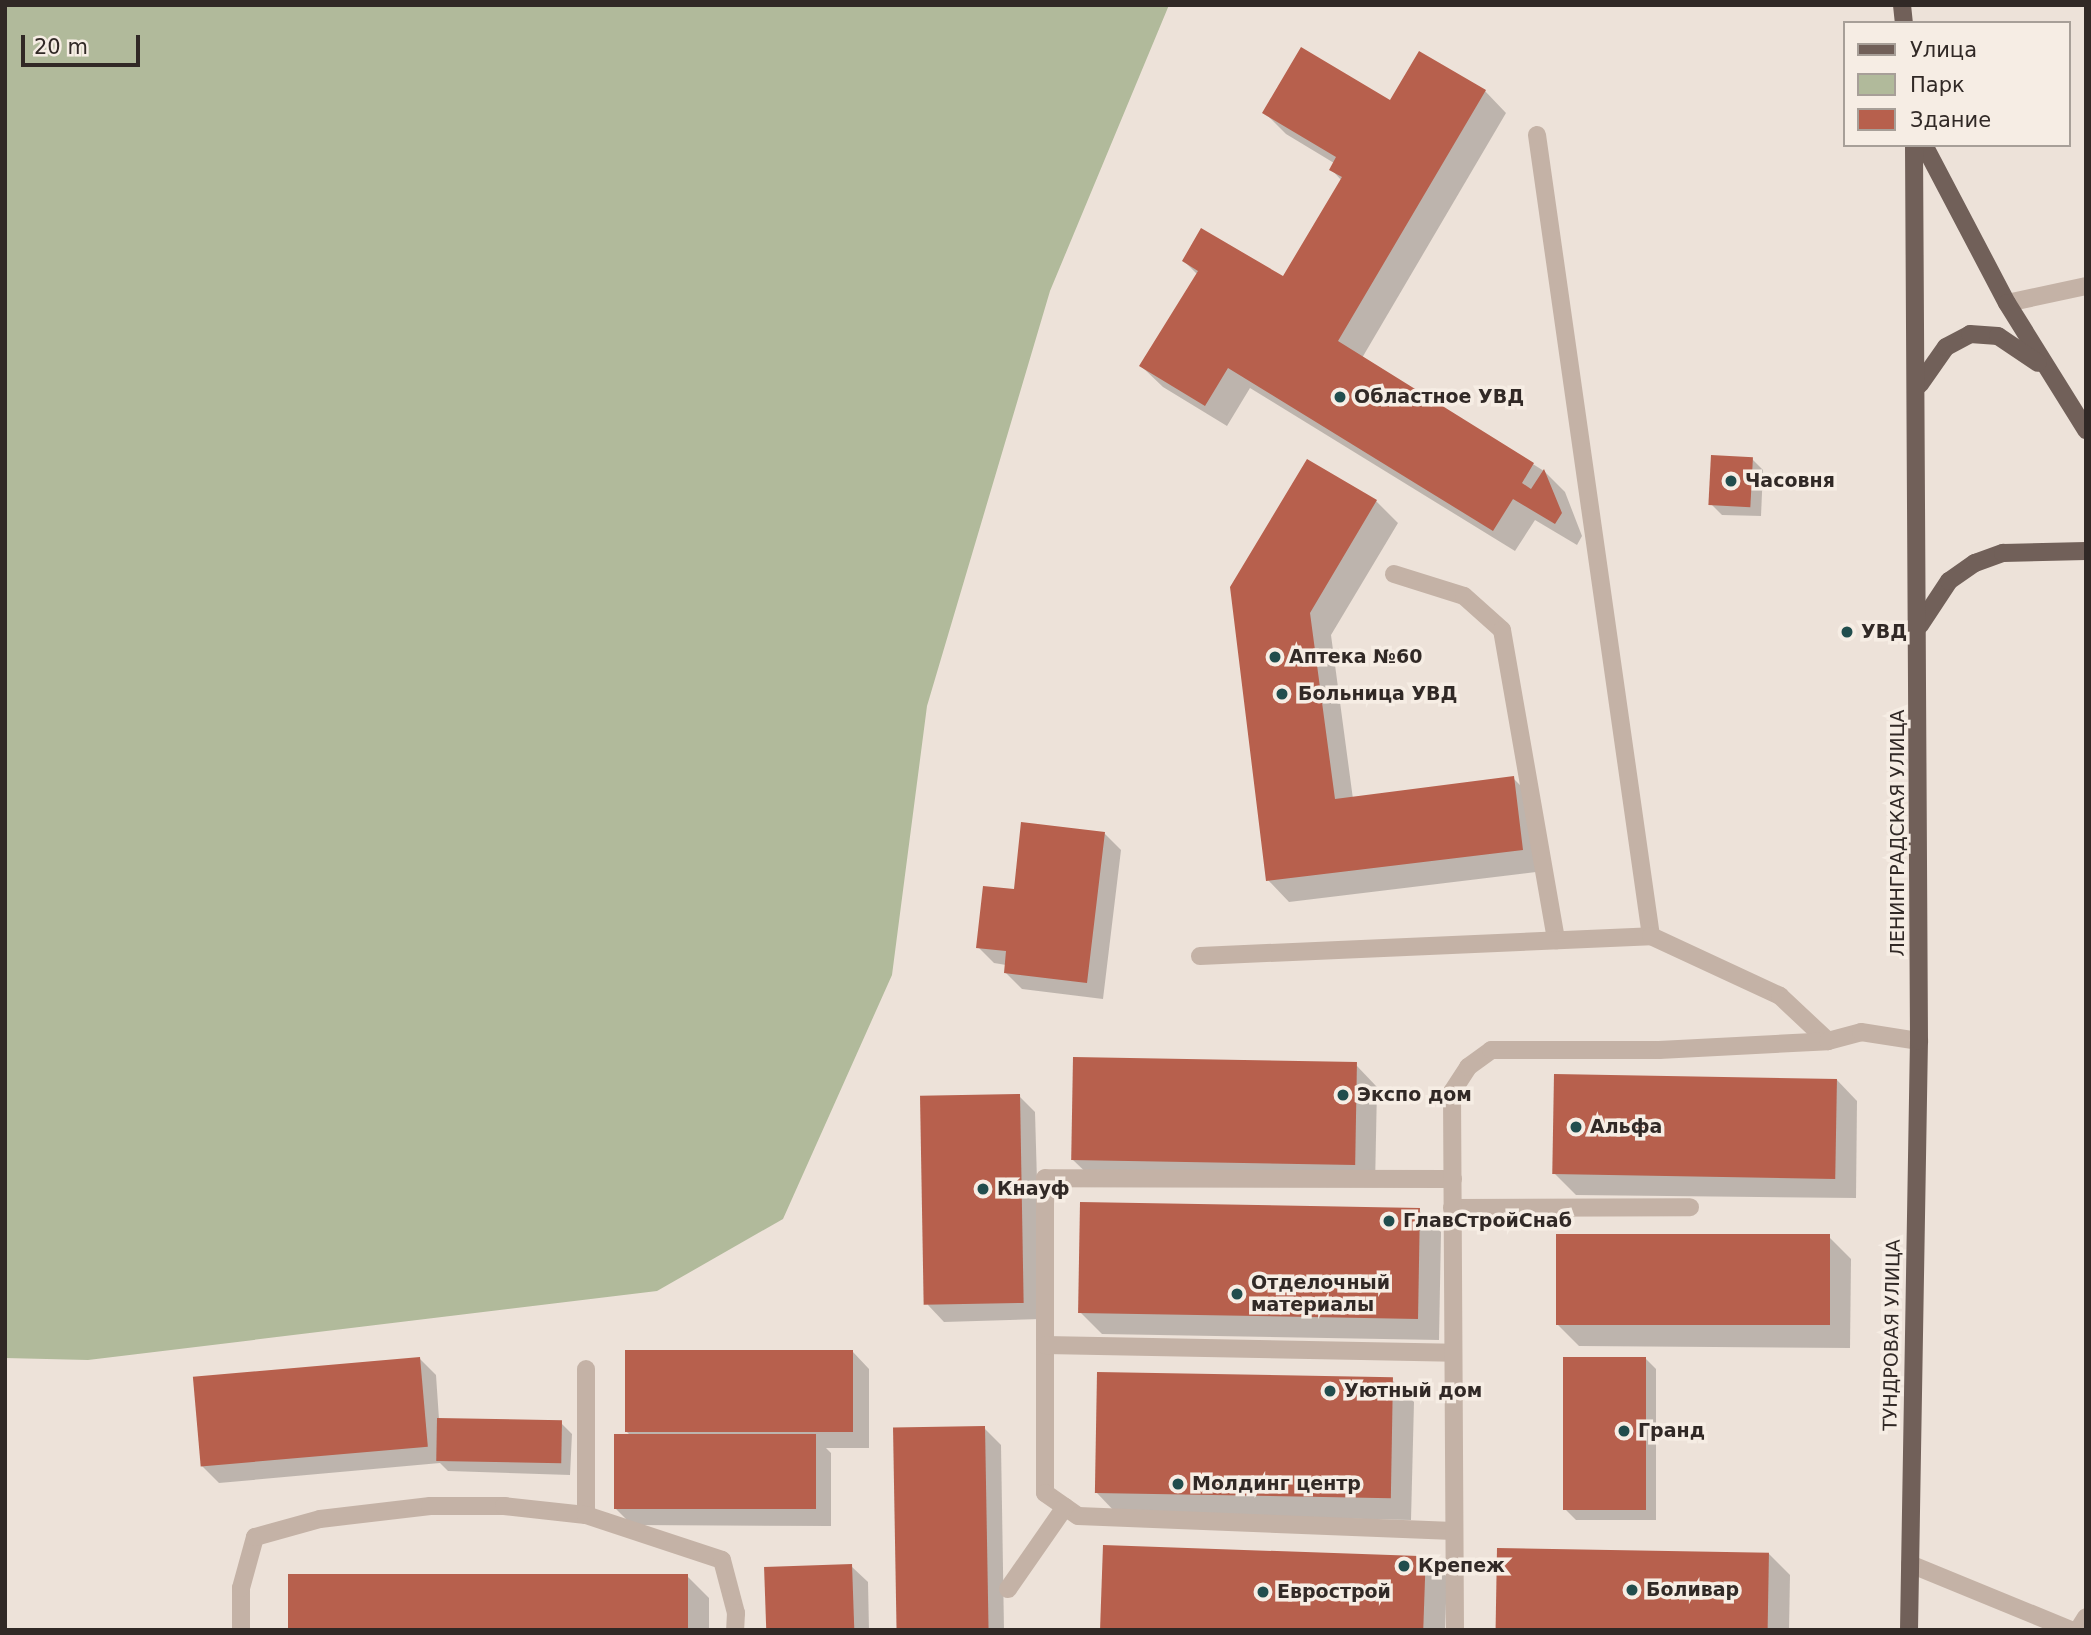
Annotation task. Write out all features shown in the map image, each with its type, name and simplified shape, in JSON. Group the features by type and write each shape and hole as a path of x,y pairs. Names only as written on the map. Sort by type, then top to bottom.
{"main road":[{"name":"ЛЕНИНГРАДСКАЯ УЛИЦА","path":"1914,147 1920,625 1919,1041"},
{"path":"1925,147 2007,303 2086,430"},
{"path":"1918,387 1946,347 1970,334 1991,334 2016,345 2048,371"},
{"path":"1920,625 1949,581 1975,563 2003,553 2086,551"},
{"name":"ТУНДРОВАЯ УЛИЦА","path":"1909,1630 1919,1041"}],"street":[{"path":"1537,135 1651,936"},
{"path":"2007,303 2086,286"},
{"path":"1394,574 1464,596 1502,630 1556,940"},
{"path":"1199,956 1651,936 1780,996 1828,1041"},
{"path":"1455,1630 1452,1092 1468,1067 1490,1050 1660,1051 1828,1041 1861,1032 1919,1041"},
{"path":"1452,1179 1045,1178 1045,1493 1078,1516 1454,1531"},
{"path":"1452,1208 1690,1207"},
{"path":"1045,1345 1453,1353"},
{"path":"586,1369 586,1515"},
{"path":"241,1630 241,1588 255,1537 320,1519 430,1507 505,1506 586,1515 722,1560 736,1614 735,1630"},
{"path":"1008,1589 1065,1507"},
{"path":"1910,1564 2071,1630"},
{"path":"2078,1630 2086,1617"}],"green space":[{"path":"5,5 1169,5 1050,291 927,706 892,975 783,1219 657,1291 88,1360 5,1358"}],"building":[{"path":"1301,47 1390,100 1419,51 1486,90 1338,341 1534,463 1522,483 1531,489 1544,469 1562,513 1555,524 1513,499 1493,531 1228,368 1205,406 1139,366 1198,271 1182,261 1201,228 1283,276 1342,177 1329,170 1336,157 1262,113"},
{"name":"Часовня","path":"1711,455 1753,457 1750,507 1708,505"},
{"name":"Больница УВД","path":"1307,459 1377,500 1310,613 1335,799 1514,776 1523,850 1266,881 1230,587"},
{"path":"1021,822 1105,832 1087,983 1004,973 1006,951 976,948 983,886 1014,889"},
{"path":"1073,1057 1357,1062 1355,1165 1071,1160"},
{"path":"1554,1074 1837,1079 1835,1179 1552,1174"},
{"path":"1020,1094 1024,1303 924,1305 920,1096"},
{"path":"1080,1202 1420,1208 1418,1319 1078,1313"},
{"path":"1556,1234 1830,1234 1830,1325 1556,1325"},
{"path":"625,1350 853,1350 853,1432 625,1432"},
{"path":"420,1357 428,1447 201,1467 193,1377"},
{"path":"1563,1357 1646,1357 1646,1510 1563,1510"},
{"path":"1097,1372 1393,1377 1391,1498 1095,1493"},
{"path":"437,1418 562,1420 561,1463 436,1461"},
{"path":"985,1426 989,1630 897,1630 893,1428"},
{"path":"614,1434 816,1434 816,1509 614,1509"},
{"name":"Еврострой","path":"1103,1545 1426,1556 1423,1630 1100,1630"},
{"name":"Боливар","path":"1497,1548 1769,1553 1768,1630 1496,1630"},
{"path":"852,1564 854,1630 766,1630 764,1567"},
{"path":"288,1574 688,1574 688,1630 288,1630"}],"place":[{"name":"Областное УВД","path":"1340,397"},
{"name":"Часовня","path":"1731,481"},
{"name":"УВД","path":"1847,632"},
{"name":"Аптека №60","path":"1275,657"},
{"name":"Больница УВД","path":"1282,694"},
{"name":"Экспо дом","path":"1343,1095"},
{"name":"Альфа","path":"1576,1127"},
{"name":"Кнауф","path":"983,1189"},
{"name":"ГлавСтройСнаб","path":"1389,1221"},
{"name":"Отделочный материалы","path":"1237,1294"},
{"name":"Уютный дом","path":"1330,1391"},
{"name":"Гранд","path":"1624,1431"},
{"name":"Молдинг центр","path":"1178,1484"},
{"name":"Крепеж","path":"1404,1566"},
{"name":"Боливар","path":"1632,1590"},
{"name":"Еврострой","path":"1263,1592"}]}
